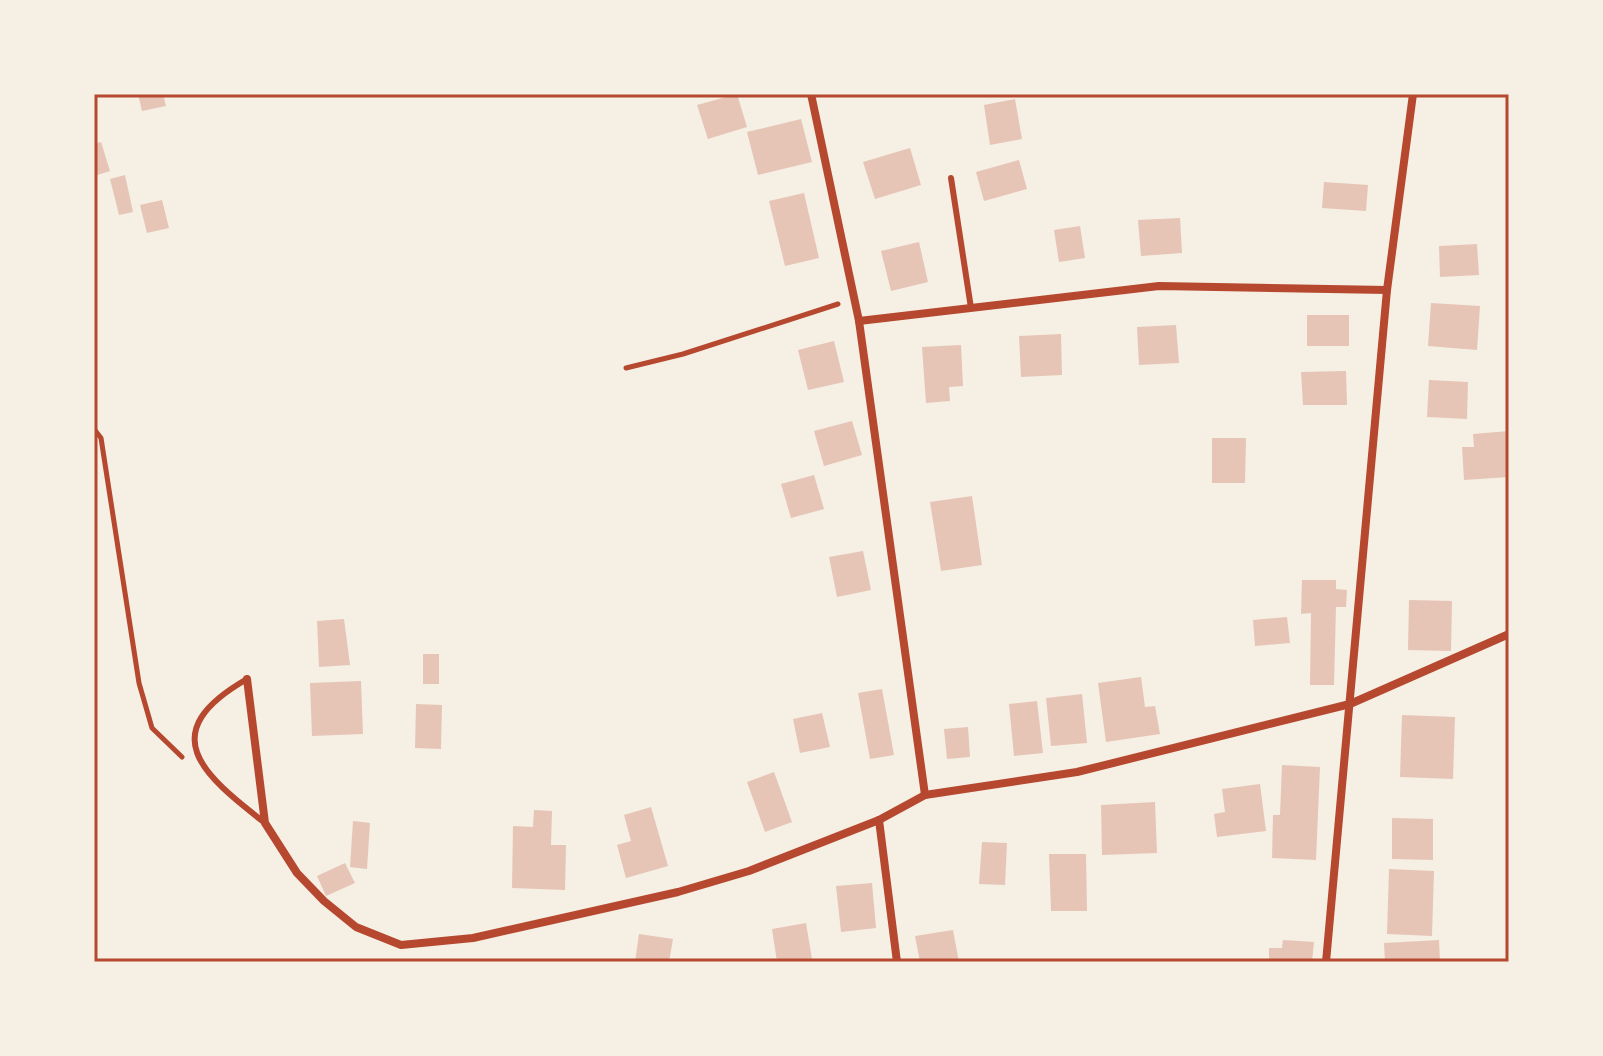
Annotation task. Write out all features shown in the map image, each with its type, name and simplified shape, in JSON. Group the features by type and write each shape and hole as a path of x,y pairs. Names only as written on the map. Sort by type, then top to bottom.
{"street":[{"path":"811,94 859,321 925,795"},
{"path":"1326,962 1387,290 1413,94"},
{"path":"859,321 1159,286 1387,290"},
{"path":"247,679 265,823 297,873 324,901 356,927 401,945 439,944 678,892 749,871 879,820 925,795 1077,772 1350,704 1509,634"},
{"path":"879,820 897,962"}],"lane":[{"path":"951,178 971,308"},
{"path":"247,679 210,702 195,729 198,760 212,779 265,823"}],"path":[{"path":"626,368 683,354 854,298"},
{"path":"94,429 101,438 139,683 152,728 167,746 212,779"}],"building":[{"path":"138,94 163,94 166,106 142,111"},
{"path":"737,94 747,127 708,139 697,105"},
{"path":"1015,99 1022,139 990,145 984,105"},
{"path":"801,119 812,162 758,175 747,132"},
{"path":"101,142 110,171 94,176 94,144"},
{"path":"910,148 921,185 875,199 863,162"},
{"path":"1019,160 1027,189 984,201 976,172"},
{"path":"125,175 133,212 119,215 110,179"},
{"path":"1324,182 1368,185 1366,211 1322,208"},
{"path":"804,193 819,258 785,266 769,201"},
{"path":"162,200 169,228 147,233 140,205"},
{"path":"1180,218 1182,253 1141,256 1138,220"},
{"path":"1080,226 1085,258 1059,262 1054,230"},
{"path":"919,242 928,282 891,291 881,251"},
{"path":"1477,244 1479,275 1440,277 1439,246"},
{"path":"1431,303 1480,306 1477,350 1428,346"},
{"path":"1307,315 1349,315 1349,346 1307,346"},
{"path":"1176,325 1179,363 1139,365 1137,327"},
{"path":"1061,334 1062,375 1021,377 1019,336"},
{"path":"834,341 844,382 808,390 798,350"},
{"path":"961,345 963,386 949,387 950,401 926,403 922,347"},
{"path":"1346,371 1347,405 1303,405 1301,372"},
{"path":"1429,380 1468,382 1467,419 1427,417"},
{"path":"852,421 862,455 824,466 814,431"},
{"path":"1509,431 1509,477 1464,480 1462,447 1474,447 1473,434"},
{"path":"1212,438 1246,438 1245,483 1212,483"},
{"path":"814,475 824,509 791,518 781,484"},
{"path":"972,496 982,565 941,571 930,502"},
{"path":"863,551 871,590 837,597 829,557"},
{"path":"1302,580 1336,580 1336,589 1347,590 1346,607 1336,607 1334,685 1310,685 1311,613 1301,614"},
{"path":"1409,600 1452,601 1451,651 1408,650"},
{"path":"1287,617 1290,643 1255,646 1253,620"},
{"path":"344,619 350,665 319,667 317,621"},
{"path":"423,654 439,654 439,684 423,684"},
{"path":"1141,677 1145,707 1155,706 1160,734 1106,742 1098,683"},
{"path":"361,681 363,734 312,736 310,683"},
{"path":"882,689 894,755 870,759 858,693"},
{"path":"1082,694 1087,743 1051,746 1046,698"},
{"path":"1037,701 1043,753 1014,756 1009,704"},
{"path":"416,704 442,705 441,749 415,748"},
{"path":"822,713 830,747 800,753 793,719"},
{"path":"1402,715 1455,717 1453,779 1400,777"},
{"path":"968,727 970,757 947,759 944,729"},
{"path":"1282,765 1320,767 1316,860 1272,858 1273,815 1280,815"},
{"path":"774,772 792,822 765,832 747,782"},
{"path":"1260,784 1266,831 1217,837 1214,814 1225,812 1222,789"},
{"path":"1155,802 1157,853 1102,855 1101,805"},
{"path":"651,807 668,866 626,878 617,845 631,841 624,815"},
{"path":"534,810 552,811 551,845 566,845 565,890 512,888 513,826 533,827"},
{"path":"1392,818 1433,819 1433,860 1392,859"},
{"path":"353,821 370,823 367,869 350,867"},
{"path":"982,842 1007,843 1005,885 979,884"},
{"path":"1049,854 1086,854 1087,911 1051,911"},
{"path":"345,863 355,883 326,896 317,876"},
{"path":"1389,869 1434,871 1432,936 1387,934"},
{"path":"872,883 876,928 841,932 836,886"},
{"path":"806,923 812,959 777,962 772,929"},
{"path":"953,930 959,962 920,962 915,936"},
{"path":"639,934 673,939 669,962 635,962"},
{"path":"1283,940 1314,942 1312,962 1269,962 1269,948 1282,948"},
{"path":"1439,940 1440,962 1385,962 1384,943"}]}
